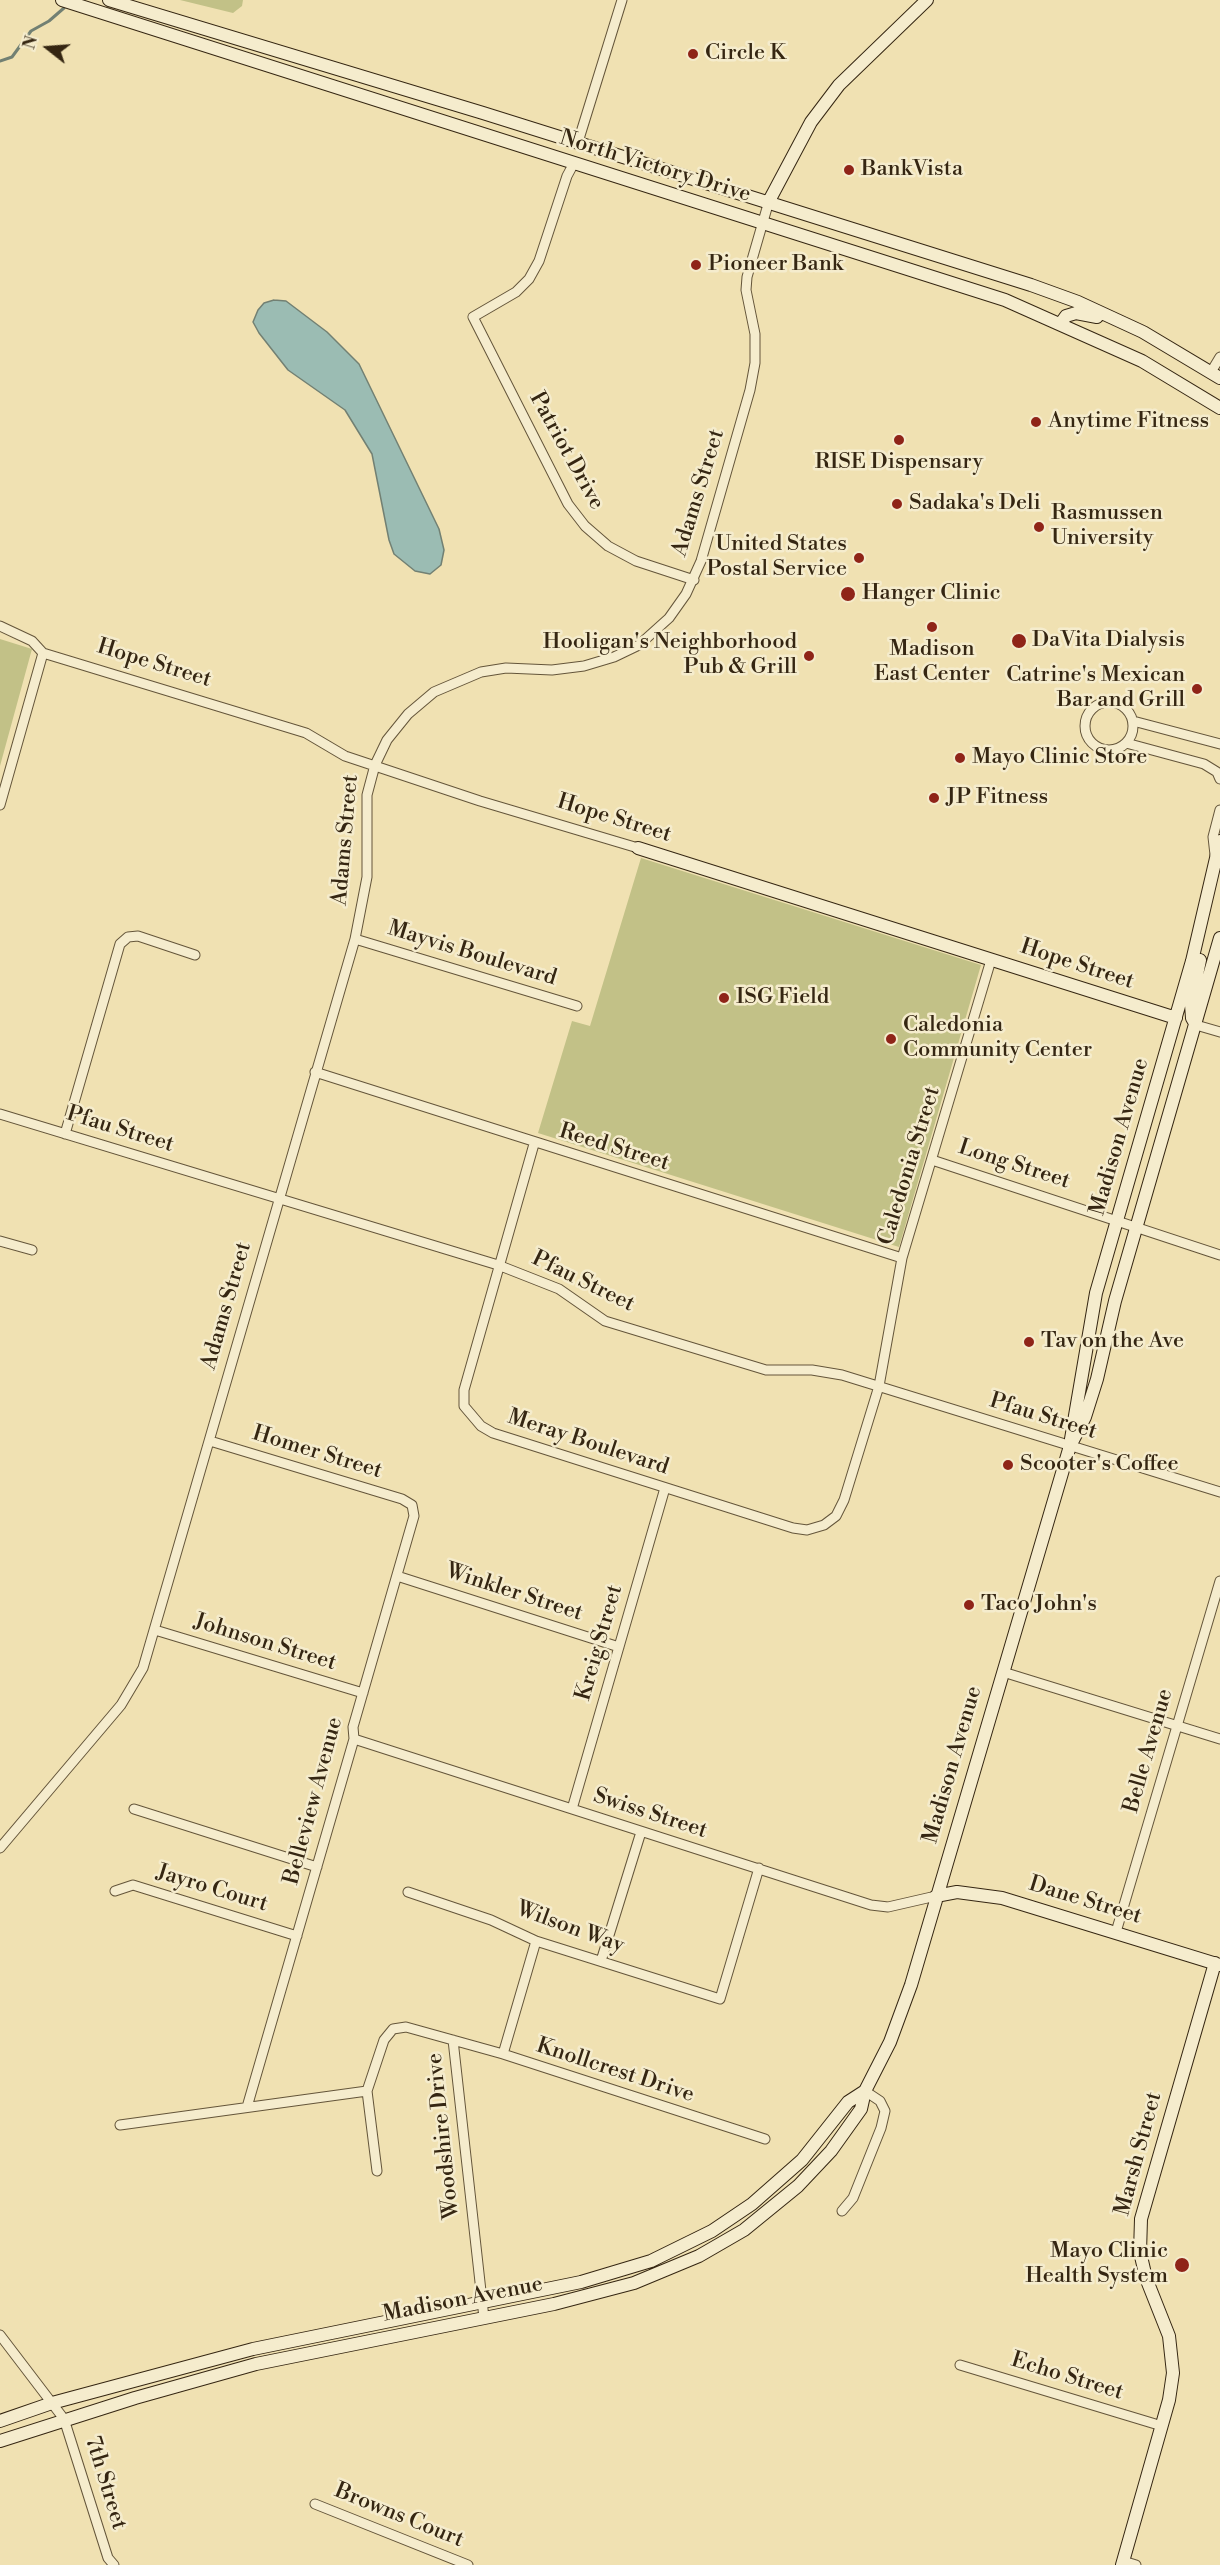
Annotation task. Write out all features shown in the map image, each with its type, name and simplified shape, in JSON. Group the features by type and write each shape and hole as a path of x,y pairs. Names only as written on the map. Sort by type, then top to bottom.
{"main road":[{"name":"North Victory Drive","path":"62,0 1005,300 1061,323 1142,362 1220,408"},
{"name":"North Victory Drive","path":"109,0 769,201 1031,285 1078,302 1165,344 1216,375"},
{"name":"Adams Street","path":"769,201 811,122 839,85 927,0"},
{"path":"1061,323 1066,316 1084,314 1165,344"},
{"name":"Madison Avenue","path":"0,2441 64,2419 256,2364 584,2297 634,2283 679,2266 720,2245 762,2217 813,2171 861,2109 865,2091 901,2015 1070,1446 1089,1326 1176,1018 1205,909 1220,841"},
{"name":"Hope Street","path":"638,848 1176,1018"},
{"path":"1196,1024 1192,1018 1191,1004 1204,945 1205,909"},
{"name":"Madison Avenue","path":"1070,1446 1084,1417 1097,1379 1103,1344 1220,938"},
{"name":"Dane Street","path":"936,1896 957,1892 981,1893 1218,1964"},
{"name":"Marsh Street","path":"1127,2564 1173,2373 1172,2354 1165,2321 1146,2278 1140,2252 1141,2219 1218,1964"},
{"name":"Madison Avenue","path":"0,2421 52,2403 253,2349 581,2282 629,2269 673,2252 712,2231 752,2204 787,2175 819,2141 848,2102 865,2091"}],"street":[{"path":"578,142 622,0"},
{"name":"Patriot Drive","path":"574,163 567,176 540,261 529,279 516,292 473,317 568,504 585,526 608,546 636,561 694,580"},
{"name":"Adams Street","path":"0,1848 121,1705 143,1668 355,939 365,895 367,795 375,765 387,740 408,714 434,692 481,672 506,668 552,670 584,666 614,657 639,645 669,618 694,580 750,390 755,363 755,334 746,290 747,277 769,201"},
{"path":"1216,375 1220,357"},
{"path":"0,626 32,641 43,653 0,805"},
{"name":"Hope Street","path":"43,653 306,732 345,756 480,801 638,848"},
{"path":"1126,743 1132,733 1133,721 1122,705 1108,702 1094,708 1086,720 1087,735 1096,746 1108,750 1126,743 1204,764 1217,772 1220,779"},
{"path":"1133,721 1220,744"},
{"path":"1216,859 1213,837 1220,810"},
{"path":"65,1134 120,944 128,937 138,936 195,955"},
{"name":"Mayvis Boulevard","path":"355,939 577,1006"},
{"name":"Caledonia Street","path":"879,1386 902,1258 991,960"},
{"path":"1196,1024 1220,1032"},
{"name":"Reed Street","path":"315,1072 534,1144 902,1258"},
{"name":"Pfau Street","path":"0,1114 498,1265 559,1288 605,1321 765,1370 812,1370 842,1375 1220,1492"},
{"name":"Meray Boulevard","path":"534,1144 464,1390 464,1406 481,1426 493,1433 665,1488 793,1528 807,1530 824,1525 836,1516 844,1500 879,1386"},
{"name":"Long Street","path":"932,1160 1220,1256"},
{"path":"0,1241 32,1250"},
{"name":"Homer Street","path":"210,1441 402,1499 412,1505"},
{"name":"Kreig Street","path":"572,1809 665,1488"},
{"name":"Belleview Avenue","path":"247,2107 354,1739 353,1727 414,1516 412,1505"},
{"name":"Winkler Street","path":"397,1576 619,1647"},
{"name":"Belle Avenue","path":"1116,1932 1220,1581"},
{"name":"Johnson Street","path":"155,1630 363,1693"},
{"path":"1003,1672 1220,1739"},
{"name":"Swiss Street","path":"354,1739 871,1905 888,1907 936,1896"},
{"path":"134,1809 317,1867"},
{"path":"601,1961 641,1832"},
{"name":"Wilson Way","path":"408,1892 491,1920 536,1941 720,1999 759,1868"},
{"name":"Jayro Court","path":"115,1890 133,1885 297,1936"},
{"path":"503,2054 536,1941"},
{"name":"Woodshire Drive","path":"367,2091 384,2040 393,2030 406,2027 453,2040 484,2318"},
{"name":"Knollcrest Drive","path":"453,2040 765,2139"},
{"path":"120,2125 367,2091 377,2170"},
{"path":"842,2211 853,2198 881,2128 885,2111 880,2101 865,2091"},
{"name":"7th Street","path":"0,2335 64,2419 111,2562"},
{"name":"Echo Street","path":"960,2365 1162,2426"},
{"name":"Browns Court","path":"315,2504 468,2565"},
{"path":"99,2565 111,2562"}],"shaded area":[{"path":"180,0 243,0 242,6 233,13"},
{"path":"0,639 32,649 0,766"},
{"name":"ISG Field","path":"641,858 981,965 899,1247 538,1133 572,1021 590,1026"}],"water":[{"path":"274,300 286,301 327,332 359,364 439,529 444,550 441,565 430,574 415,571 394,554 389,540 372,454 345,410 288,370 259,333 253,322 258,310 264,303"}],"waterway":[{"path":"0,61 12,57 31,31 49,21 64,8"}],"place":[{"name":"Circle K","path":"693,54"},
{"name":"BankVista","path":"849,170"},
{"name":"Pioneer Bank","path":"696,265"},
{"name":"Anytime Fitness","path":"1036,422"},
{"name":"RISE Dispensary","path":"899,440"},
{"name":"Sadaka's Deli","path":"897,504"},
{"name":"Rasmussen University","path":"1039,527"},
{"name":"United States Postal Service","path":"859,558"},
{"name":"Hanger Clinic","path":"848,594"},
{"name":"Madison East Center","path":"932,627"},
{"name":"DaVita Dialysis","path":"1019,641"},
{"name":"Hooligan's Neighborhood Pub & Grill","path":"809,656"},
{"name":"Catrine's Mexican Bar and Grill","path":"1197,689"},
{"name":"Mayo Clinic Store","path":"960,758"},
{"name":"JP Fitness","path":"934,798"},
{"name":"ISG Field","path":"724,998"},
{"name":"Caledonia Community Center","path":"891,1039"},
{"name":"Tav on the Ave","path":"1029,1342"},
{"name":"Scooter's Coffee","path":"1008,1465"},
{"name":"Taco John's","path":"969,1605"},
{"name":"Mayo Clinic Health System","path":"1182,2265"}]}
